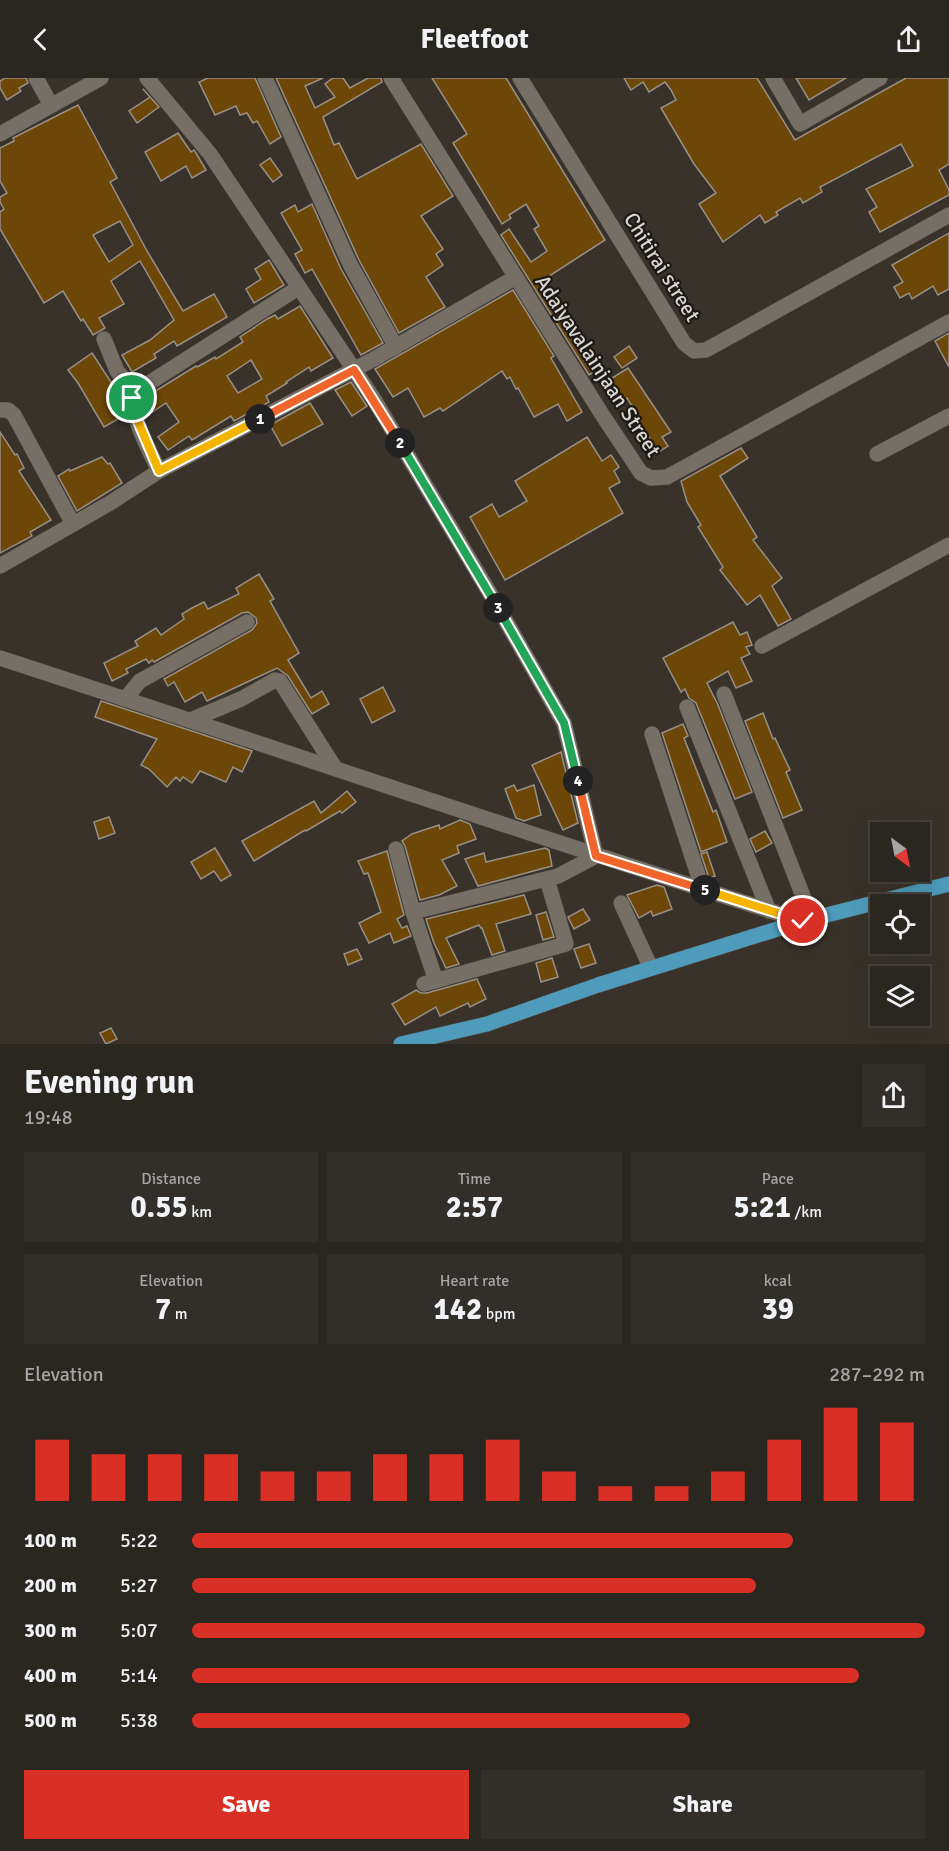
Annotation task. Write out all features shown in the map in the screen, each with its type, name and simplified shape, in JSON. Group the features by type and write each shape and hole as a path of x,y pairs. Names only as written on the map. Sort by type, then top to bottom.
{"main road":[{"path":"401,1044 487,1024 598,985 807,920 949,884"}],"street":[{"path":"36,78 51,105"},
{"path":"0,134 101,78"},
{"path":"147,78 210,154 375,401 491,595 564,723 596,856"},
{"path":"266,78 350,264 396,347"},
{"name":"Adaiyavalainjaan Street","path":"391,78 603,416 642,474 651,478 667,477 949,322"},
{"name":"Chitirai street","path":"520,78 684,343 694,351 706,350 949,214"},
{"path":"773,78 800,123 880,78"},
{"path":"0,566 110,503 159,471 354,370 516,276"},
{"path":"159,471 134,412 132,400 135,392 298,288"},
{"path":"104,339 117,370 135,392"},
{"path":"0,410 8,410 14,415 73,525"},
{"path":"877,454 949,416"},
{"path":"762,646 949,545"},
{"path":"125,699 140,681 246,622"},
{"path":"0,658 596,856 770,911 807,920"},
{"path":"191,720 241,699 276,680 280,681 335,768"},
{"path":"724,694 807,920"},
{"path":"687,707 770,911"},
{"path":"652,734 703,890"},
{"path":"396,849 430,982 566,944 547,879"},
{"path":"413,912 558,876 596,856"},
{"path":"621,903 651,968"}],"building":[{"path":"5,78 26,78 28,83 19,88 21,91 7,100 0,88 0,81"},
{"path":"208,78 255,78 281,137 270,144 257,121 253,123 247,113 240,115 236,106 215,115 199,82"},
{"path":"276,78 323,78 305,86 315,108 335,97 325,84 333,78 343,78 350,88 368,78 381,78 382,82 323,117 334,145 339,143 357,179 421,144 453,196 421,216 443,249 436,254 443,265 426,277 445,307 399,333 359,260"},
{"path":"432,78 506,78 605,240 543,280 557,304 554,305 569,323 597,370 589,375 501,235 509,229 531,262 547,251 534,229 539,226 526,204 509,215 511,218 502,224 453,143 467,134"},
{"path":"624,78 757,78 795,140 906,78 949,78 949,164 939,170 949,190 949,195 880,232 869,212 877,207 866,189 913,166 901,144 820,187 822,192 803,203 800,198 776,212 778,215 765,223 760,215 723,242 699,204 716,193 694,164 661,108 676,100 671,90 665,82 649,92 643,82 631,90"},
{"path":"796,78 846,78 809,100"},
{"path":"143,89 159,107 137,123 129,111 150,97"},
{"path":"78,105 117,178 110,182 183,311 214,294 227,317 177,346 174,341 154,354 156,358 132,372 122,355 150,340 174,320 140,261 111,281 124,304 99,318 105,328 93,335 83,319 81,321 63,291 44,303 0,229 0,212 4,209 0,197 7,193 0,181 0,148 14,141 13,138","holes":["120,221 133,245 109,262 93,235"]},
{"path":"178,133 191,152 194,150 206,170 192,178 186,166 161,181 145,152"},
{"path":"270,158 282,175 273,182 260,165"},
{"path":"312,204 341,269 383,343 361,355 312,269 305,273 295,254 302,250 281,213 295,205 298,212"},
{"path":"949,233 949,289 938,295 933,286 912,299 909,293 900,298 894,287 903,282 892,265"},
{"path":"269,260 284,285 254,303 246,289 261,279 255,269"},
{"path":"513,290 554,356 551,358 582,412 567,421 558,404 534,417 518,388 516,389 510,377 507,379 502,371 443,411 440,408 424,417 408,388 393,397 375,369"},
{"path":"300,306 333,358 311,371 309,367 286,382 266,396 269,402 234,421 231,416 192,440 189,436 168,450 158,437 179,422 166,403 151,413 143,401 144,398 196,366 215,357 216,359 243,342 240,337 267,319 275,315 278,319","holes":["251,360 262,379 238,393 227,376"]},
{"path":"949,333 949,367 935,341"},
{"path":"629,346 637,358 622,368 614,357"},
{"path":"92,353 124,402 122,405 125,415 104,427 68,370"},
{"path":"628,368 671,432 662,437 668,446 659,452 638,421 641,420 627,398 623,401 609,380"},
{"path":"351,382 367,406 352,416 335,390"},
{"path":"310,403 323,424 282,446 270,425"},
{"path":"0,432 15,455 17,454 24,468 19,471 51,520 30,532 32,536 0,553"},
{"path":"587,437 602,461 611,455 619,467 614,471 620,482 609,488 623,513 505,580 470,517 492,504 499,517 527,501 515,481"},
{"path":"741,448 748,458 720,476 757,537 753,540 782,578 772,586 791,619 778,626 760,595 747,605 720,570 723,567 698,527 701,525 687,502 681,481"},
{"path":"102,457 108,464 110,463 122,483 77,511 58,476 69,469 70,471"},
{"path":"259,574 274,599 270,601 299,653 288,660 311,698 322,691 329,704 312,714 288,676 277,668 207,701 202,692 185,702 174,682 168,686 164,679 252,630 257,623 256,618 248,612 242,613 154,662 152,660 149,663 146,659 126,669 128,673 112,681 104,663 138,646 135,641 156,628 161,635 184,619 182,614 192,608 204,602 208,609 239,594 236,588"},
{"path":"733,622 740,635 747,632 752,645 746,647 750,654 741,658 752,681 736,688 728,671 707,683 752,792 735,799 696,703 689,698 685,689 681,692 663,658"},
{"path":"383,687 395,711 372,723 360,699"},
{"path":"101,701 252,751 242,772 233,767 226,782 200,771 192,783 183,777 180,781 176,777 167,787 149,769 141,765 157,739 95,717"},
{"path":"763,713 773,739 775,738 790,770 786,772 802,810 783,818 745,721"},
{"path":"683,724 688,736 684,738 713,812 716,810 727,842 701,852 662,733"},
{"path":"561,752 578,823 563,830 532,765"},
{"path":"514,785 517,791 534,785 541,815 524,821 516,818 505,789"},
{"path":"347,791 356,802 342,813 340,811 305,830 254,861 242,841 314,801 321,813"},
{"path":"109,817 115,833 99,839 94,822"},
{"path":"460,820 470,824 476,839 457,846 459,853 442,860 457,886 439,895 420,900 402,841 412,834 439,825 440,829"},
{"path":"765,831 772,843 756,852 750,839"},
{"path":"215,848 231,875 221,881 214,871 201,879 191,862"},
{"path":"545,848 549,850 552,866 478,886 465,859 484,853 486,862"},
{"path":"387,851 404,915 397,919 402,928 407,926 411,936 394,943 390,933 369,943 359,923 381,912 368,873 364,874 358,861"},
{"path":"707,852 715,876 709,878 701,854"},
{"path":"657,885 664,887 672,909 653,916 651,911 639,918 627,895"},
{"path":"524,895 531,914 496,924 505,951 492,955 479,925 446,938 459,964 446,968 426,919"},
{"path":"583,909 590,920 574,929 568,917"},
{"path":"546,912 554,937 543,940 536,915"},
{"path":"589,944 596,963 581,968 574,949"},
{"path":"357,949 362,959 348,965 344,954"},
{"path":"552,958 558,977 541,982 536,963"},
{"path":"477,979 486,999 470,1007 468,1003 440,1016 436,1007 405,1025 392,1004 416,990 427,993"},
{"path":"111,1028 117,1039 106,1044 100,1033"}],"route":[{"path":"132,398 134,412 159,471 354,370 375,401 491,595 564,723 596,856 803,921"}]}
